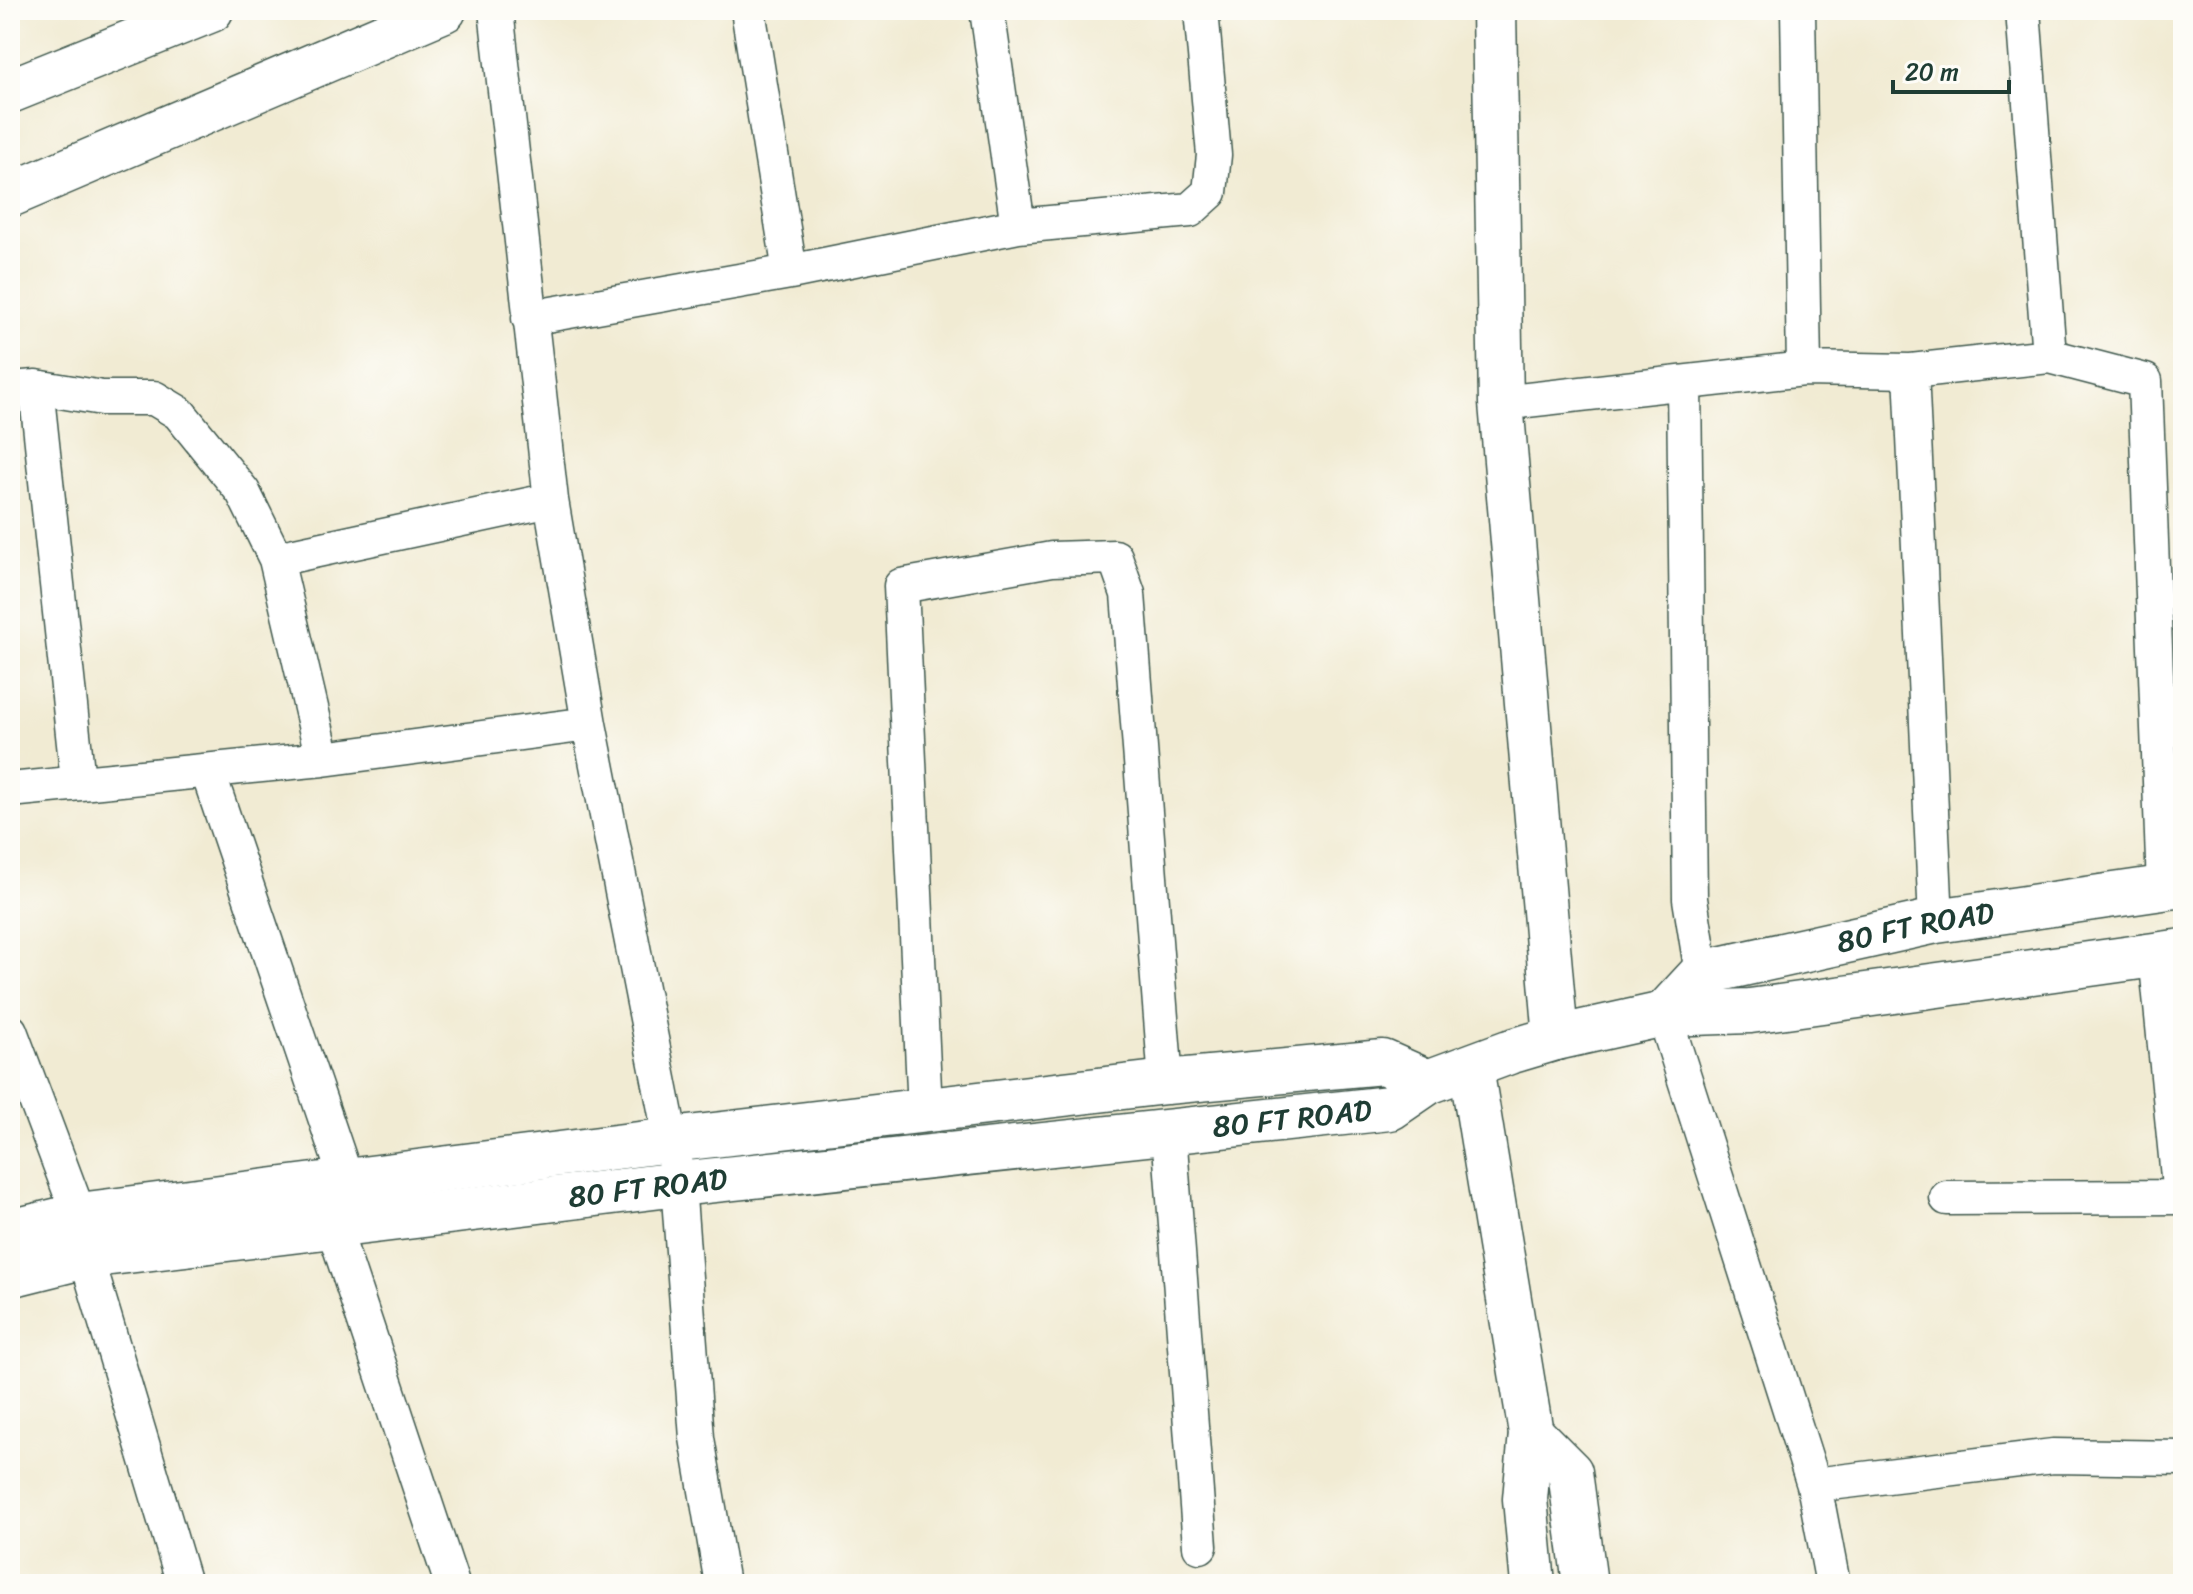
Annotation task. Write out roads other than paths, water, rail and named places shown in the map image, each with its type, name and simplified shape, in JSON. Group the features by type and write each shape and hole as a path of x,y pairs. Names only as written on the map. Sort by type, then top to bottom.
{"main road":[{"path":"10,91 211,10"},
{"path":"10,195 444,10"},
{"path":"1494,10 1501,403 1556,1038"},
{"name":"80 FT ROAD","path":"1702,973 1936,921 2174,886"},
{"name":"80 FT ROAD","path":"10,1232 83,1235 333,1226 678,1184 1390,1108 1428,1082 1509,1052 1556,1038 1664,1014 1750,1011 2170,953"},
{"path":"1664,1014 1702,973"},
{"name":"80 FT ROAD","path":"10,1275 83,1235 347,1182 671,1140 1166,1082 1383,1062 1428,1082"},
{"path":"1471,1068 1531,1433 1525,1499 1533,1584"},
{"path":"1531,1433 1570,1472 1585,1584"}],"street":[{"path":"496,10 551,500 589,724 678,1184 697,1438 722,1584"},
{"path":"748,10 790,272"},
{"path":"987,10 1018,226"},
{"path":"529,318 790,272 1018,226 1190,210 1210,192 1214,155 1201,10"},
{"path":"1798,10 1804,369"},
{"path":"2023,10 2049,356"},
{"path":"1501,403 1804,369 1911,371 2049,356 2145,381 2174,886"},
{"path":"1911,371 1936,921"},
{"path":"1684,383 1690,899 1702,973"},
{"path":"78,781 23,388 102,398 154,398 179,413 243,492 276,559 323,759"},
{"path":"276,559 551,500"},
{"path":"925,1111 901,586 1052,559 1115,557 1128,594 1166,1082"},
{"path":"10,790 323,759 589,724"},
{"path":"208,772 347,1182"},
{"path":"1947,1198 2181,1197 2170,953"},
{"path":"1664,1014 1814,1485 1833,1584"},
{"path":"10,1031 83,1235 184,1584"},
{"path":"1169,1132 1200,1546"},
{"path":"333,1226 452,1584"},
{"path":"1814,1485 2053,1456 2183,1458"}]}
